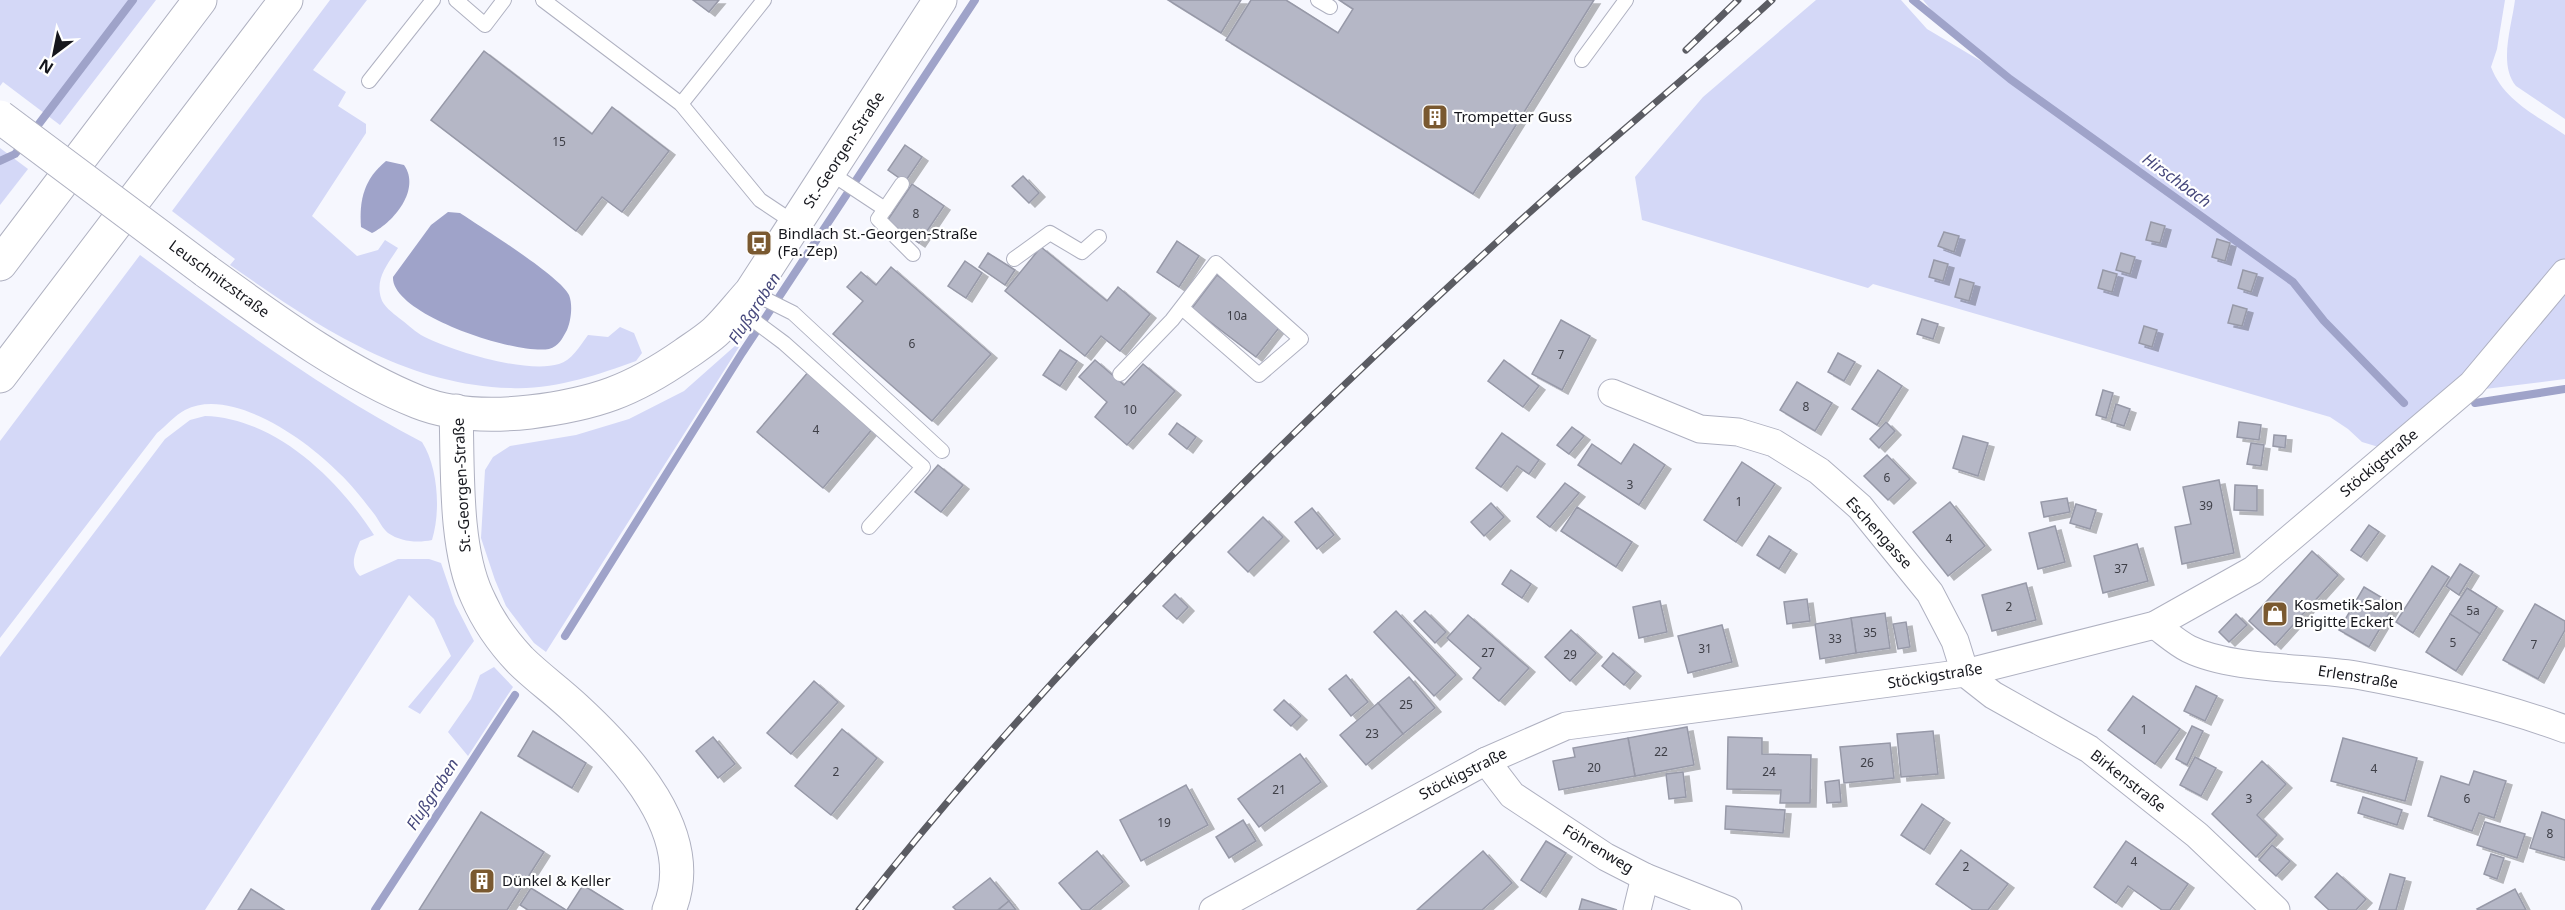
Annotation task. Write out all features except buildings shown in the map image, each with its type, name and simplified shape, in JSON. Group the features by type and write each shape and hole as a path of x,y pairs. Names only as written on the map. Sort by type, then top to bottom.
{"main road":[{"path":"0,264 200,0"},
{"path":"0,376 286,0"},
{"name":"St.-Georgen-Straße","path":"669,910 675,882 671,836 648,788 596,729 520,660 490,622 476,595 462,543 456,411 481,415 510,414 571,407 622,392 668,366 751,303 796,224 837,177 940,0"},
{"name":"Leuschnitzstraße","path":"0,117 270,317 345,364 420,403 456,411"}],"street":[{"name":"Stöckigstraße","path":"1213,910 1486,761 1566,726 1965,673 2155,625 2253,570 2472,384 2565,273"},
{"name":"Eschengasse","path":"1612,393 1700,429 1738,432 1774,443 1819,471 1860,507 1930,593 1955,641 1965,673"},
{"name":"Erlenstraße","path":"2155,625 2188,649 2226,660 2353,675 2414,686 2478,700 2565,729"},
{"name":"Birkenstraße","path":"1965,673 1993,695 2089,749 2197,835 2276,910"},
{"name":"Föhrenweg","path":"1486,761 1512,795 1606,857 1645,876 1728,910"},
{"path":"1637,910 1645,876"}],"lane":[{"path":"369,81 433,0"},
{"path":"456,0 485,25 504,0"},
{"path":"543,0 681,104 760,200 796,224"},
{"path":"681,104 764,0"},
{"path":"1582,60 1626,0"},
{"path":"837,177 885,209"},
{"path":"902,184 878,219 913,254"},
{"path":"1014,259 1050,232 1082,252 1099,237"},
{"path":"1120,374 1182,308 1216,263 1301,339 1259,375 1182,308"},
{"path":"751,303 793,313 942,451"},
{"path":"751,303 776,337 923,467 869,527"}],"shaded area":[{"path":"0,0 156,0 60,125 3,82 0,86"},
{"path":"330,0 367,0 313,70 346,92 338,106 366,124 366,133 312,216 357,256 378,250 385,240 398,248 381,278 381,298 386,307 418,333 434,341 469,354 528,366 559,364 575,352 588,335 608,337 620,327 634,333 642,353 636,361 575,380 543,387 511,388 471,384 434,376 397,364 362,348 295,309 230,265 235,259 172,211"},
{"path":"1816,0 1901,0 1927,29 2045,99 1951,34 1923,0 2505,0 2497,49 2491,67 2512,98 2565,135 2565,261 2470,375 2382,448 2362,442 2330,417 1873,284 1868,288 1642,220 1635,177 1703,97"},
{"path":"2515,0 2565,0 2565,119 2516,86 2511,77 2507,56"},
{"path":"0,148 28,169 0,205"},
{"path":"386,161 404,165 409,184 403,204 389,221 372,233 361,227 362,199 373,175"},
{"path":"448,212 460,213 519,252 563,287 569,295 571,313 567,330 558,344 549,349 533,349 485,339 433,318 412,305 398,291 393,277 431,225"},
{"path":"140,255 312,377 422,442 435,476 437,503 432,540 410,541 388,533 344,478 325,460 268,420 225,405 204,405 181,412 157,433 0,638 0,441"},
{"path":"2565,286 2565,379 2477,390"},
{"path":"736,345 739,347 546,652 534,643 506,606 481,538 485,470 493,457 510,446 576,435 629,419 684,391"},
{"path":"205,416 231,419 256,428 280,440 323,473 342,493 374,535 360,541 356,550 354,564 360,576 398,559 429,559 441,563 455,604 474,641 420,714 408,707 451,656 434,619 409,595 205,910 0,910 0,657 165,439 190,420"},
{"path":"494,667 513,687 468,756 448,732 471,699 480,675"}],"waterway":[{"path":"32,133 133,0"},
{"name":"Flußgraben","path":"565,636 742,353 975,0"},
{"name":"Hirschbach","path":"1913,0 2010,79 2293,282 2324,321 2404,403"},
{"path":"0,161 15,154 24,143"},
{"name":"Hirschbach","path":"2475,403 2565,389"},
{"name":"Flußgraben","path":"375,910 515,695"}],"railway":[{"path":"1686,50 1738,0"},
{"path":"859,910 1010,730 1170,557 1253,474 1509,231 1772,0"}],"place":[{"name":"Trompetter Guss","path":"1435,117"},
{"name":"Bindlach St.-Georgen-Straße (Fa. Zep)","path":"759,243"},
{"name":"Kosmetik-Salon Brigitte Eckert","path":"2275,614"},
{"name":"Dünkel & Keller","path":"482,881"}]}
